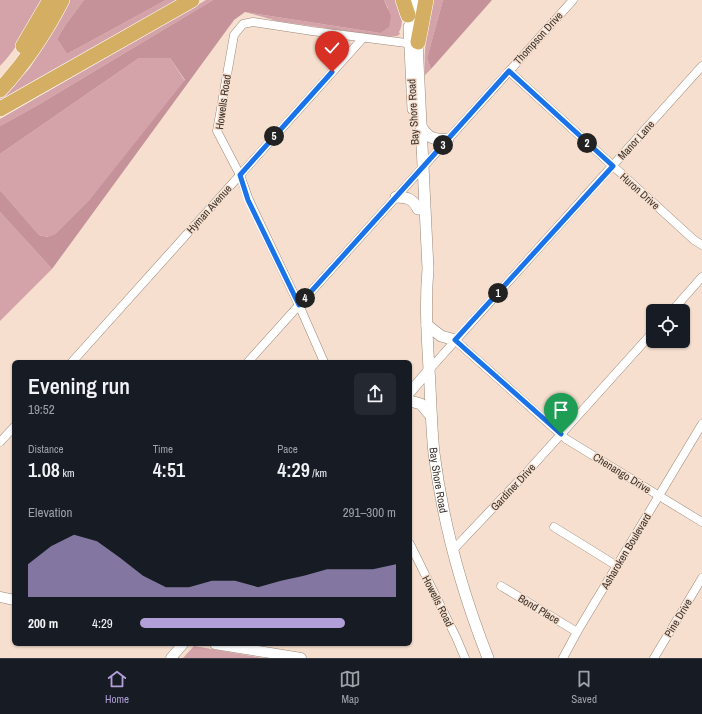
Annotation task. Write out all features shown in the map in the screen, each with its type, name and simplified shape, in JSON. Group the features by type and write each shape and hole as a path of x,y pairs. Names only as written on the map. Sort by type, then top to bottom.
{"highway":[{"path":"0,76 25,43 50,0"},
{"path":"0,90 23,64 62,0"},
{"path":"0,109 192,0"},
{"path":"403,0 408,15"},
{"path":"415,44 426,0"}],"main road":[{"name":"Bay Shore Road","path":"408,0 408,15 415,44 422,128 418,209 420,270 426,295"},
{"name":"Bay Shore Road","path":"415,0 415,44 420,171 428,269 426,295 434,452 452,551 468,604 488,658"},
{"path":"422,128 428,136 432,138 437,140 448,139"},
{"path":"396,197 407,198 413,202 418,209"},
{"path":"427,325 441,336 455,340"},
{"path":"412,402 421,404 432,416"}],"street":[{"name":"Thompson Drive","path":"250,360 573,0"},
{"name":"Howells Road","path":"323,360 299,305 248,200 240,175 217,131 234,35 243,24 253,22 363,38"},
{"path":"363,38 415,44"},
{"name":"Hyman Avenue","path":"74,360 363,38"},
{"name":"Manor Lane","path":"412,390 702,66"},
{"name":"Huron Drive","path":"509,71 694,240 702,245"},
{"path":"678,304 702,277"},
{"name":"Chenango Drive","path":"455,340 566,439 702,522"},
{"name":"Gardiner Drive","path":"452,551 471,533 646,340"},
{"name":"Asharoken Boulevard","path":"563,658 577,632 702,424"},
{"path":"0,442 12,429"},
{"path":"554,528 617,566"},
{"name":"Howells Road","path":"412,548 465,658"},
{"name":"Pine Drive","path":"654,658 702,578"},
{"name":"Bond Place","path":"501,586 577,632"},
{"path":"0,597 12,600"},
{"path":"171,658 181,646"},
{"path":"227,646 301,658"}],"shaded area":[{"path":"0,0 43,0 18,43 0,66"},
{"path":"69,0 84,0 57,39 67,54 166,0 182,0 0,103 0,99 29,69 56,27"},
{"path":"84,0 166,0 67,54 57,39"},
{"path":"206,0 213,0 38,105 0,126 0,119"},
{"path":"213,0 384,0 391,16 389,27 380,33 245,12 234,20 52,269 0,212 0,190 39,235 48,237 55,234 89,200 185,80 170,58 139,58 0,154 0,126 38,105"},
{"path":"384,0 396,0 399,8 402,24 399,32 400,34 397,36 387,37 277,21 245,12 380,33 388,8"},
{"path":"432,0 443,0 427,58 431,69 425,75 425,47"},
{"path":"443,0 492,0 431,69 427,58"},
{"path":"139,58 170,58 185,81 89,200 55,234 49,237 39,235 0,190 0,154"},
{"path":"0,212 52,269 0,321"},
{"path":"194,646 263,658 183,658"}],"route":[{"path":"332,72 240,175 248,200 299,305 509,71 613,166 455,340 561,434"}]}
